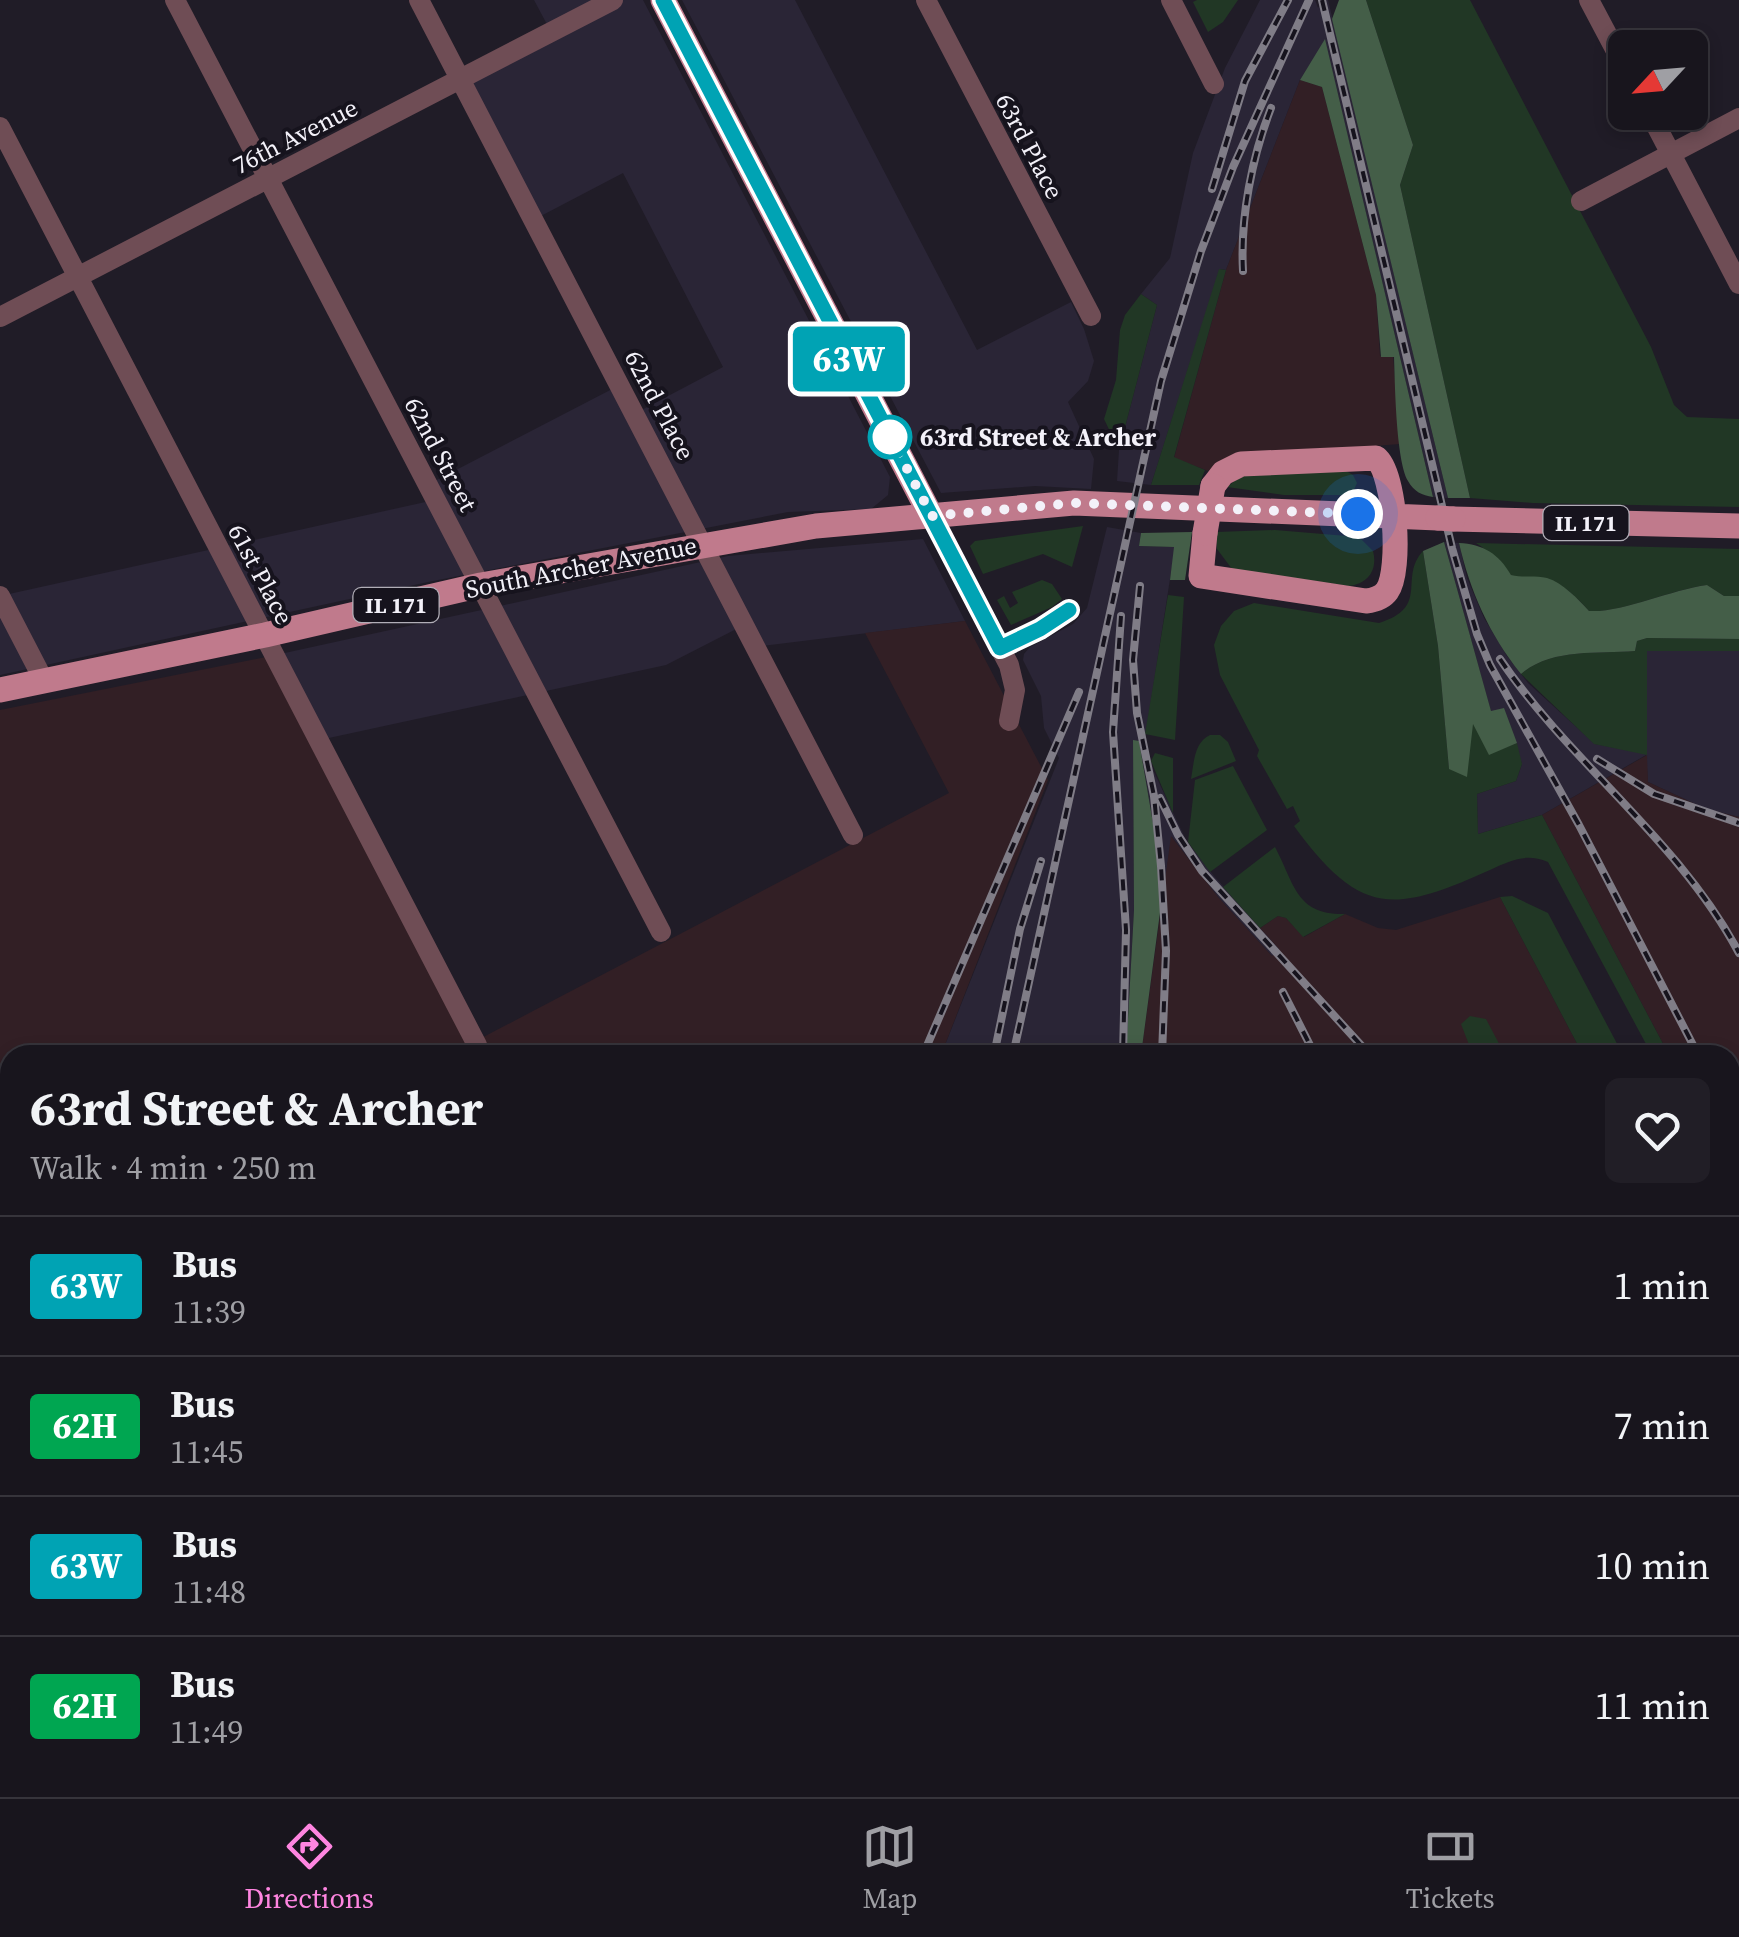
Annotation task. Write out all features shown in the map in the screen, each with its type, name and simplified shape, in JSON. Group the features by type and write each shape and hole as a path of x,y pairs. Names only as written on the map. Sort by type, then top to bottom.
{"main road":[{"path":"663,0 932,516"},
{"path":"1367,456 1383,464 1388,473 1393,516 1391,583 1382,596 1366,601 1201,576 1213,486 1224,473 1240,464 1367,456"},
{"name":"IL 171","path":"932,516 1074,503 1739,526"},
{"name":"South Archer Avenue","path":"0,690 481,585 805,527 932,516"}],"street":[{"name":"62nd Street","path":"175,0 661,932"},
{"name":"62nd Place","path":"419,0 853,835"},
{"name":"76th Avenue","path":"0,317 613,0"},
{"name":"63rd Place","path":"926,0 1090,316"},
{"path":"1170,0 1214,84"},
{"path":"1589,0 1608,36"},
{"path":"1581,200 1739,118"},
{"name":"61st Place","path":"0,128 477,1045"},
{"path":"1658,130 1739,284"},
{"path":"932,516 1013,678 1015,690 1009,720"},
{"path":"0,596 43,680"}],"shaded area":[{"path":"534,0 643,0 890,477 888,495 871,509 788,512 428,582 0,675 0,596 439,499 431,483 618,386 634,414 723,367 623,173 537,218 461,75 550,30"},
{"path":"682,0 795,0 977,350 1071,302 1094,361 1088,381 1068,402 1094,459 1091,489 1035,486 941,493"},
{"path":"1260,0 1315,0 1318,8 1328,0 1448,498 1433,497 1325,41 1300,80 1226,270 1220,269 1151,485 1117,481 1119,450 1157,305 1141,294 1170,258 1193,153 1225,68"},
{"path":"1300,80 1322,87 1376,295 1380,356 1393,356 1400,444 1229,457 1208,471 1174,458 1226,270"},
{"path":"1107,527 1141,533 1139,546 1175,547 1145,739 1154,772 1186,840 1280,950 1272,956 1218,897 1172,837 1161,905 1154,829 1139,741 1133,741 1134,910 1127,1045 945,1045 1059,758 1044,728 1041,696 1023,660 1024,654 1073,624 1087,608"},
{"path":"923,539 965,621 761,646 748,623 666,665 315,741 271,656 728,556"},
{"path":"1444,542 1459,543 1467,578 1484,618 1507,656 1528,683 1595,744 1647,754 1647,651 1739,651 1739,817 1706,809 1648,782 1646,755 1542,815 1478,834 1477,794 1516,781 1522,764 1503,709 1491,712"},
{"path":"965,621 1048,780 945,1045 0,1045 0,710 271,656 472,1043 949,793 865,633"},
{"path":"1647,755 1648,782 1706,809 1739,817 1739,1045 1664,1045 1542,815"},
{"path":"1171,836 1218,897 1272,956 1279,949 1260,928 1278,916 1286,918 1304,937 1345,914 1378,928 1396,930 1500,897 1578,1045 1142,1045"}],"green space":[{"path":"1238,0 1223,22 1208,32 1193,2"},
{"path":"1339,0 1366,0 1413,145 1400,185 1470,498 1448,498 1332,19"},
{"path":"1366,0 1470,0 1651,347 1674,405 1687,417 1739,419 1739,507 1470,498 1400,185 1413,145"},
{"path":"1325,39 1433,497 1416,490 1404,471 1394,357 1381,357 1376,295 1322,87 1300,80"},
{"path":"1219,269 1226,270 1174,457 1205,470 1199,485 1151,485"},
{"path":"1141,294 1157,305 1119,450 1104,419 1116,380 1120,330 1125,315"},
{"path":"1346,471 1357,483 1347,495 1284,495 1227,487 1241,476"},
{"path":"1083,526 1072,567 1043,554 983,574 970,546 975,541"},
{"path":"1275,530 1359,537 1373,551 1373,570 1366,579 1349,586 1232,569 1217,549 1216,532"},
{"path":"1192,532 1185,580 1170,580 1174,547 1139,546 1141,533"},
{"path":"1444,542 1491,711 1504,708 1517,743 1489,755 1473,724 1467,777 1449,769 1438,646 1423,551"},
{"path":"1459,543 1490,552 1511,575 1553,580 1589,611 1707,585 1724,596 1739,596 1739,639 1647,638 1637,641 1635,651 1560,656 1521,674 1482,612"},
{"path":"1476,543 1739,549 1739,596 1724,596 1707,585 1589,611 1556,583 1511,575"},
{"path":"1423,551 1438,646 1449,769 1473,722 1489,754 1517,743 1522,764 1516,781 1477,794 1478,834 1542,815 1664,1045 1647,1045 1548,862 1519,859 1427,894 1402,899 1380,898 1359,891 1317,856 1294,826 1300,821 1293,806 1287,809 1257,756 1259,750 1220,675 1214,645 1221,626 1234,611 1254,603 1379,623 1404,609 1416,561"},
{"path":"1042,580 1052,584 1062,599 1011,625 997,600 1004,596 1010,608 1018,603 1012,592"},
{"path":"1168,595 1184,597 1175,740 1145,734"},
{"path":"1739,639 1739,651 1647,651 1647,755 1594,744 1521,674 1560,656 1635,651 1637,641"},
{"path":"1210,735 1220,735 1228,742 1236,761 1191,779 1198,748"},
{"path":"1133,740 1139,741 1154,829 1161,905 1142,1045 1127,1045 1134,910"},
{"path":"1155,753 1173,758 1173,813 1151,761"},
{"path":"1233,766 1267,830 1210,872 1188,842 1195,780"},
{"path":"1275,847 1293,885 1307,903 1329,913 1345,914 1303,937 1286,918 1278,916 1260,928 1223,887"},
{"path":"1512,896 1548,913 1618,1045 1578,1045 1500,897"},
{"path":"1470,1016 1486,1019 1500,1045 1469,1045 1461,1024"}],"railway":[{"path":"1212,189 1245,81 1288,0"},
{"path":"1015,1045 1161,381 1201,251 1233,167 1309,0"},
{"path":"1322,0 1452,548 1477,634 1693,1045"},
{"path":"1243,271 1249,188 1271,108"},
{"path":"1140,586 1133,660 1137,713 1154,796 1161,866 1166,951 1162,1045"},
{"path":"1121,616 1113,732 1126,930 1123,1045"},
{"path":"1500,659 1559,733 1686,874 1739,953"},
{"path":"927,1045 1079,692"},
{"path":"1597,759 1654,794 1739,823"},
{"path":"1160,798 1202,871 1361,1045"},
{"path":"996,1045 1020,929 1041,861"},
{"path":"1283,992 1310,1045"}],"bus line":[{"name":"63W","path":"663,0 1000,648 1069,610"}],"place":[{"name":"63rd Street & Archer","path":"890,437"}],"route":[{"path":"890,437 886,429 932,516 1074,503 1358,514"}]}
